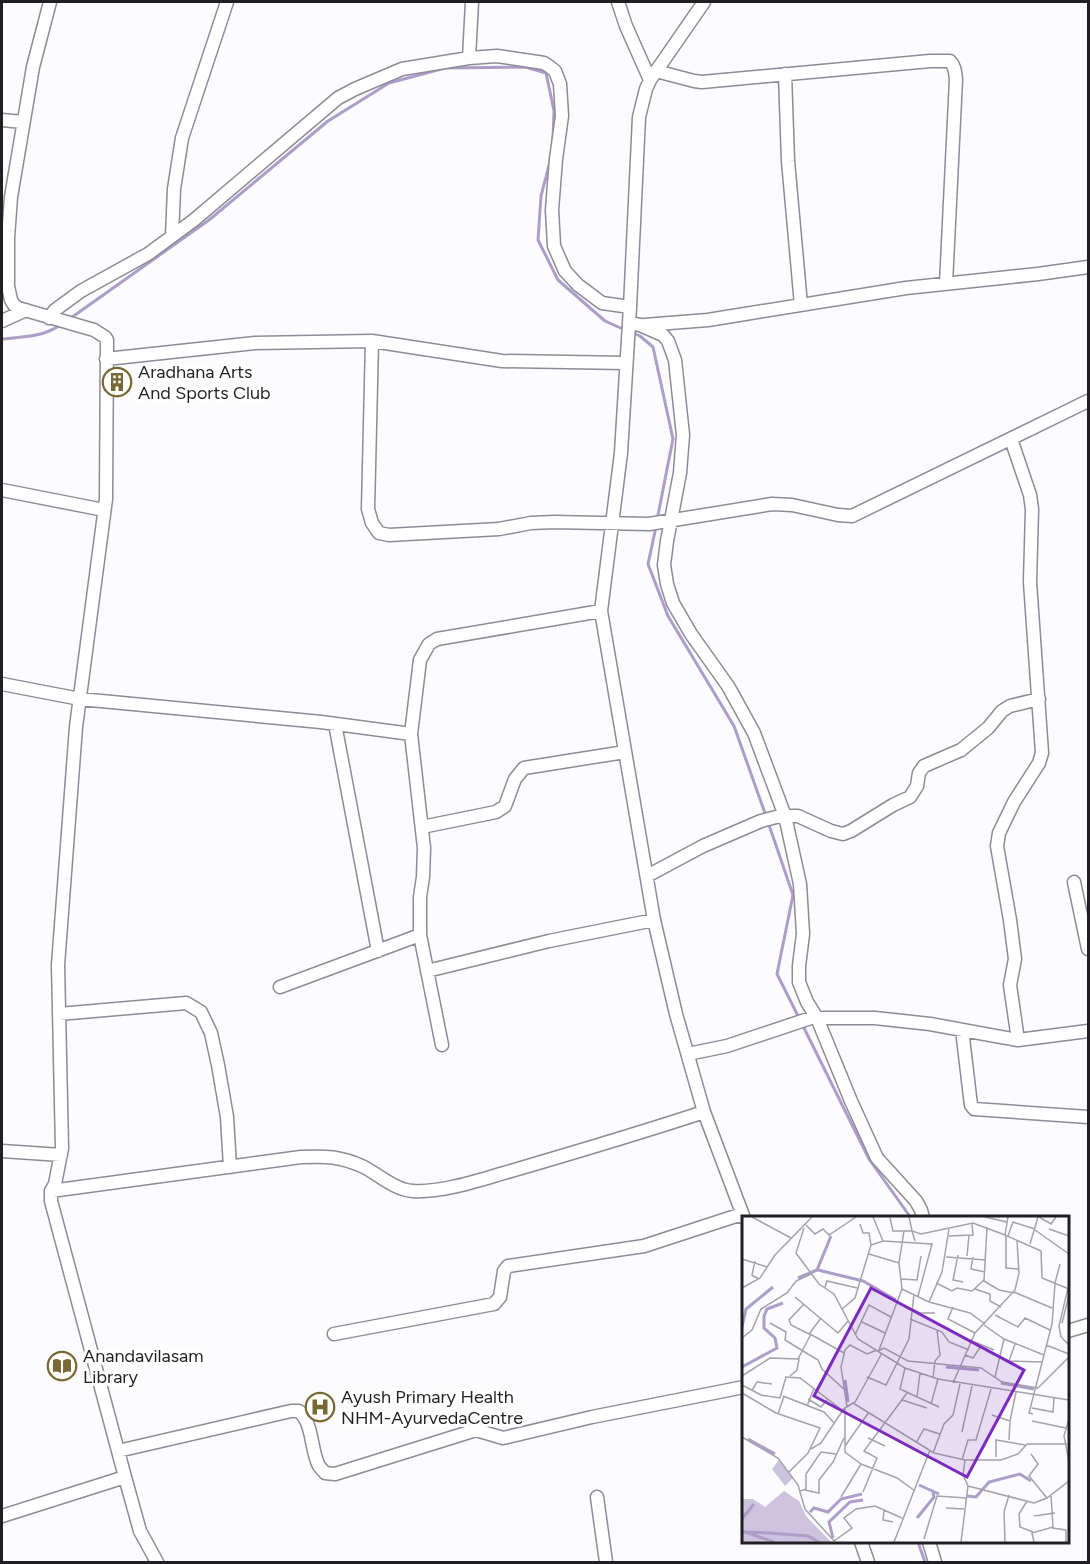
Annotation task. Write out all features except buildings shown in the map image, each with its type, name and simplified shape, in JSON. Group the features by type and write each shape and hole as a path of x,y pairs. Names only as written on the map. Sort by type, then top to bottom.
{"street":[{"path":"50,2 33,67 23,122 10,208 5,294 14,305 94,330 107,339 106,499 76,727 58,965 62,1148 55,1184 51,1191 51,1201 124,1477 140,1531 157,1563"},
{"path":"172,236 174,189 182,138 227,2"},
{"path":"469,58 472,2"},
{"path":"618,2 626,26 653,75"},
{"path":"704,2 653,75 642,100 639,117 631,328 626,363 621,453 601,611 654,920 676,1014 704,1112 743,1216"},
{"path":"53,316 81,291 148,254 194,220 338,98 355,88 402,69 469,58 497,56 544,63 555,71 560,84 562,116 552,210 554,246 565,271 578,285 602,303 630,307"},
{"path":"653,75 702,82 950,61 953,64 956,79 946,284"},
{"path":"784,74 788,161 801,305"},
{"path":"2,120 23,122"},
{"path":"631,328 708,320 906,288 1089,267"},
{"path":"2,321 26,310"},
{"path":"631,328 663,335 668,341 675,360 683,435 680,472 668,521 664,565 673,603 691,634 728,686 754,733 783,816 800,884 803,934 799,982 807,1002 877,1158 916,1201 922,1216"},
{"path":"106,359 255,343 372,341 502,361 626,363"},
{"path":"372,341 368,509 372,523 379,532 388,535 465,532 554,522 649,524 772,504 792,505 842,516 852,516 1089,401"},
{"path":"1011,439 1030,495 1032,509 1030,582 1042,753 1039,763 1014,802 999,832 997,846 1015,959 1010,985 1018,1040"},
{"path":"2,490 104,510"},
{"path":"442,1045 420,935 420,897 424,858 411,734 420,660 429,644 437,639 601,611"},
{"path":"2,684 80,699 335,724 411,734"},
{"path":"647,876 703,846 761,821 783,816 798,816 843,834 851,831 910,796 917,786 919,773 924,766 961,750 988,728 1002,711 1010,706 1039,699"},
{"path":"335,724 378,951"},
{"path":"422,827 496,812 505,806 515,779 524,768 625,752"},
{"path":"1074,882 1089,949"},
{"path":"427,971 531,945 654,920"},
{"path":"280,987 420,935"},
{"path":"59,1014 186,1003 201,1012 211,1033 218,1065 226,1117 230,1167"},
{"path":"688,1054 727,1046 814,1018 875,1018 930,1024 1018,1040 1089,1030"},
{"path":"962,1030 971,1105 974,1109 1089,1117"},
{"path":"51,1191 301,1157 329,1156 364,1167 398,1187 410,1191 430,1191 472,1182 615,1141 704,1112"},
{"path":"2,1151 61,1155"},
{"path":"333,1334 494,1304 500,1297 504,1271 508,1266 644,1246 742,1216"},
{"path":"1069,1331 1089,1325"},
{"path":"118,1451 299,1411 307,1423 319,1467 325,1473 335,1474 476,1430 503,1438 592,1417 742,1387"},
{"path":"2,1516 124,1477"},
{"path":"597,1497 606,1563"},
{"path":"861,1543 868,1563"},
{"path":"929,1543 935,1563"}],"waterway":[{"path":"68,320 209,220 328,121 389,83 445,68 525,67 546,73 554,111 553,139"},
{"path":"551,158 541,196 538,240 558,280 605,321 625,330"},
{"path":"2,339 40,334 60,325"},
{"path":"631,332 653,347 673,439 657,520"},
{"path":"656,527 648,564 668,616 734,726 766,816"},
{"path":"768,822 793,895 777,974 799,1018"},
{"path":"802,1024 869,1159 910,1216"},
{"path":"918,1543 925,1562"}],"place":[{"name":"Aradhana Arts And Sports Club","path":"117,382"},
{"name":"Anandavilasam Library","path":"62,1366"},
{"name":"Ayush Primary Health NHM-AyurvedaCentre","path":"320,1407"}]}
